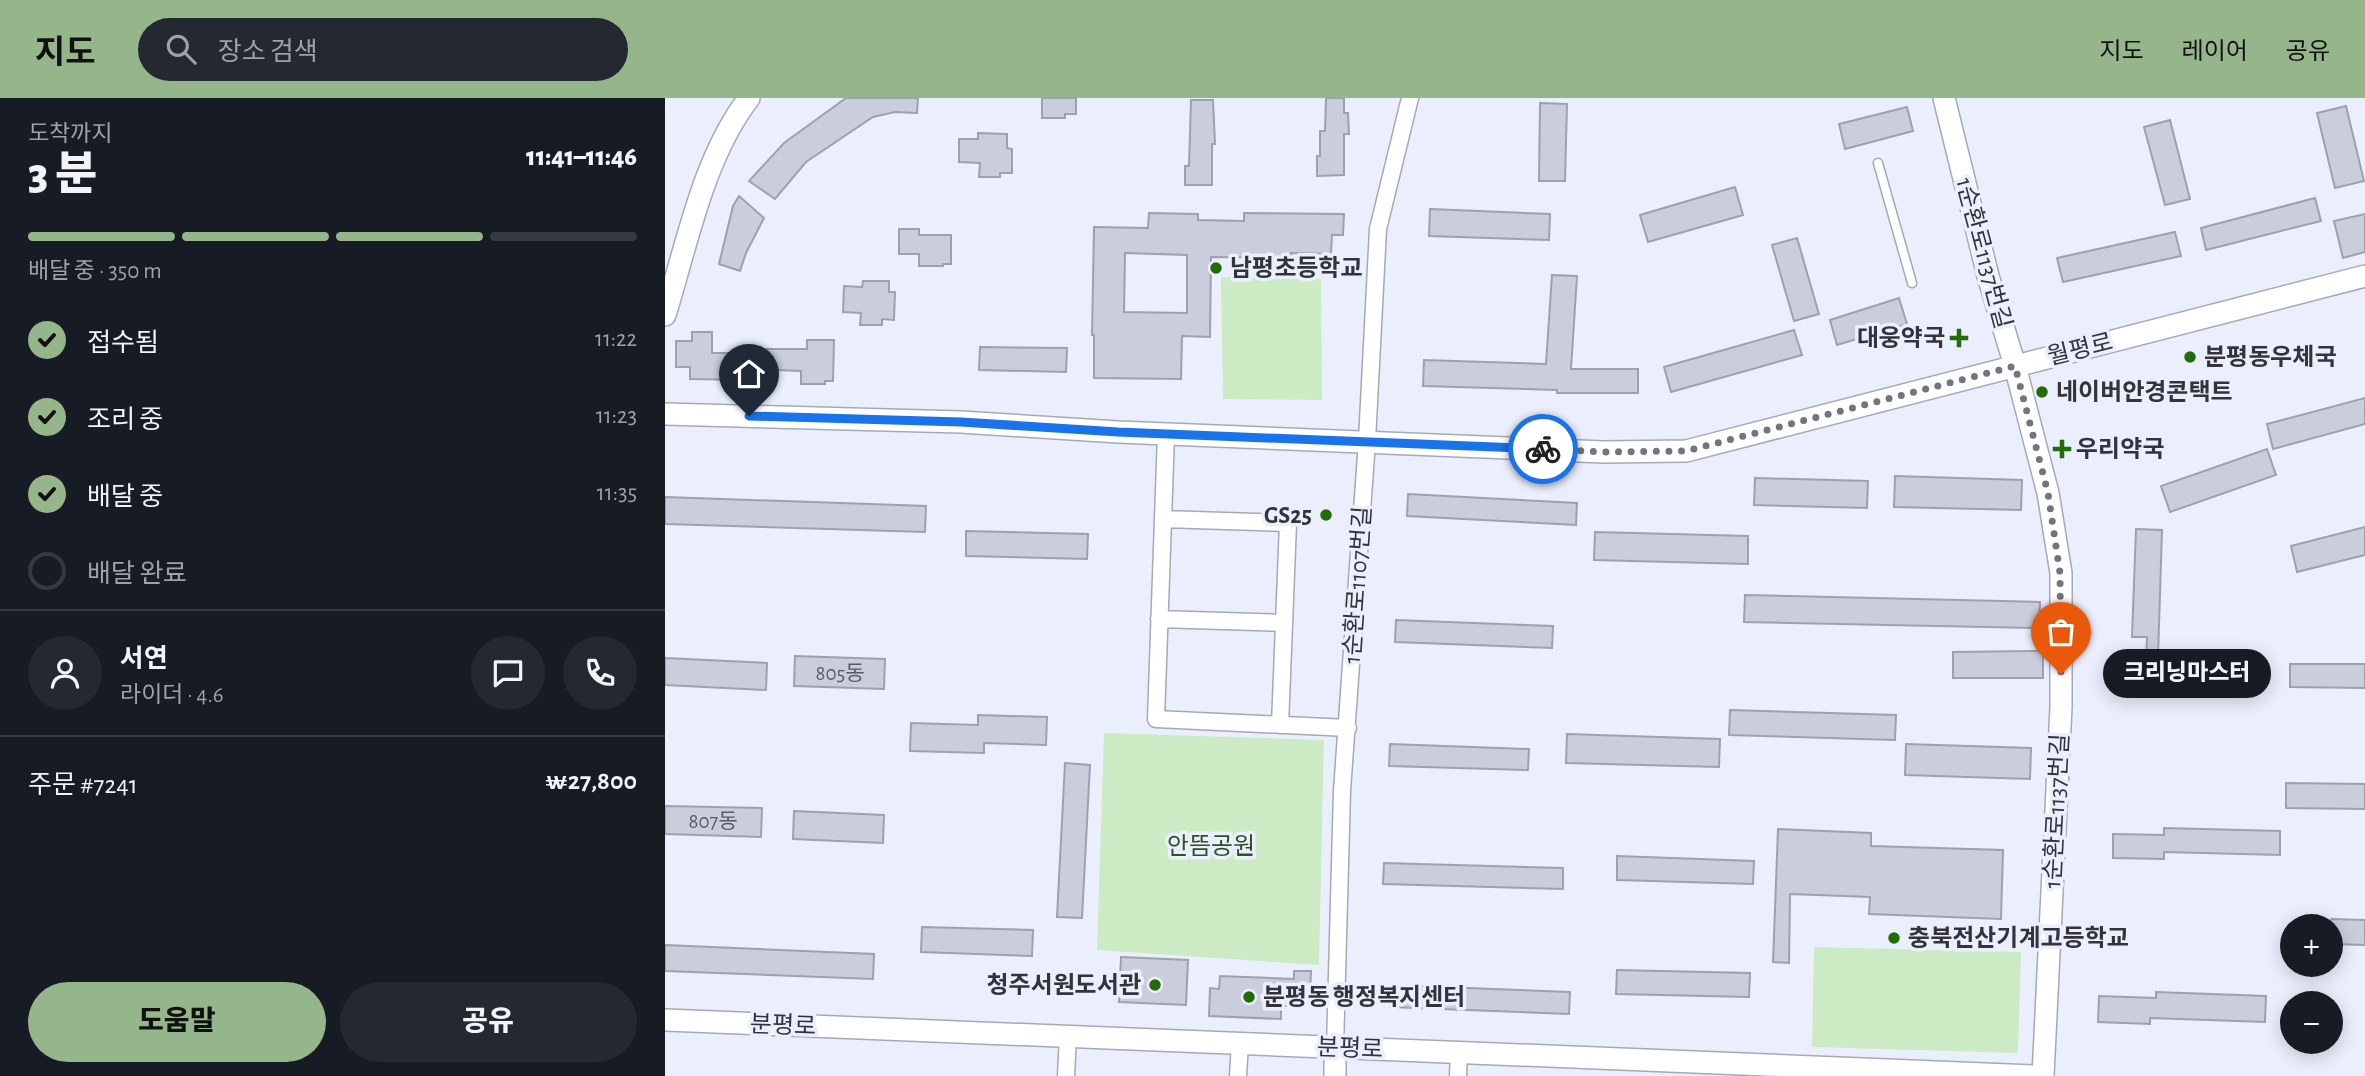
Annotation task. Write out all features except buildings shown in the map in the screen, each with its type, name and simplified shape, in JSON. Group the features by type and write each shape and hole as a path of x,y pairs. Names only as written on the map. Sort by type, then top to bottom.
{"street":[{"path":"665,315 707,177 737,113 749,98"},
{"name":"1순환로1107번길","path":"1335,1076 1342,791 1367,441 1378,229 1410,98"},
{"name":"1순환로1137번길","path":"1944,98 1988,276 2048,493 2060,573 2061,707 2043,1076"},
{"name":"월평로","path":"665,414 961,422 1166,434 1604,452 1686,451 2365,276"},
{"path":"1166,434 1156,719 1348,727"},
{"path":"1163,519 1288,523 1280,724"},
{"path":"1159,619 1284,622"},
{"name":"분평로","path":"665,1020 2035,1076"},
{"path":"1066,1076 1068,1036"},
{"path":"1238,1076 1240,1043"},
{"path":"1458,1076 1459,1052"}],"lane":[{"path":"1878,163 1912,283"}],"green space":[{"path":"1221,277 1321,279 1322,400 1223,399"},
{"name":"안뜸공원","path":"1104,733 1324,740 1319,965 1097,950"},
{"path":"1814,947 2021,952 2018,1053 1812,1047"}],"way so far":[{"path":"1543,449 1604,452 1686,451 2015,366 2048,493 2060,573 2061,674"}],"place":[{"name":"남평초등학교","path":"1216,268"},
{"name":"대웅약국","path":"1959,338"},
{"name":"분평동우체국","path":"2190,357"},
{"name":"네이버안경콘택트","path":"2042,392"},
{"name":"우리약국","path":"2062,449"},
{"name":"GS25","path":"1326,515"},
{"name":"크리닝마스터","path":"2061,674"},
{"name":"충북전산기계고등학교","path":"1894,938"},
{"name":"청주서원도서관","path":"1155,985"},
{"name":"분평동 행정복지센터","path":"1249,997"}],"route":[{"path":"749,416 961,422 1118,432 1543,449"}]}
